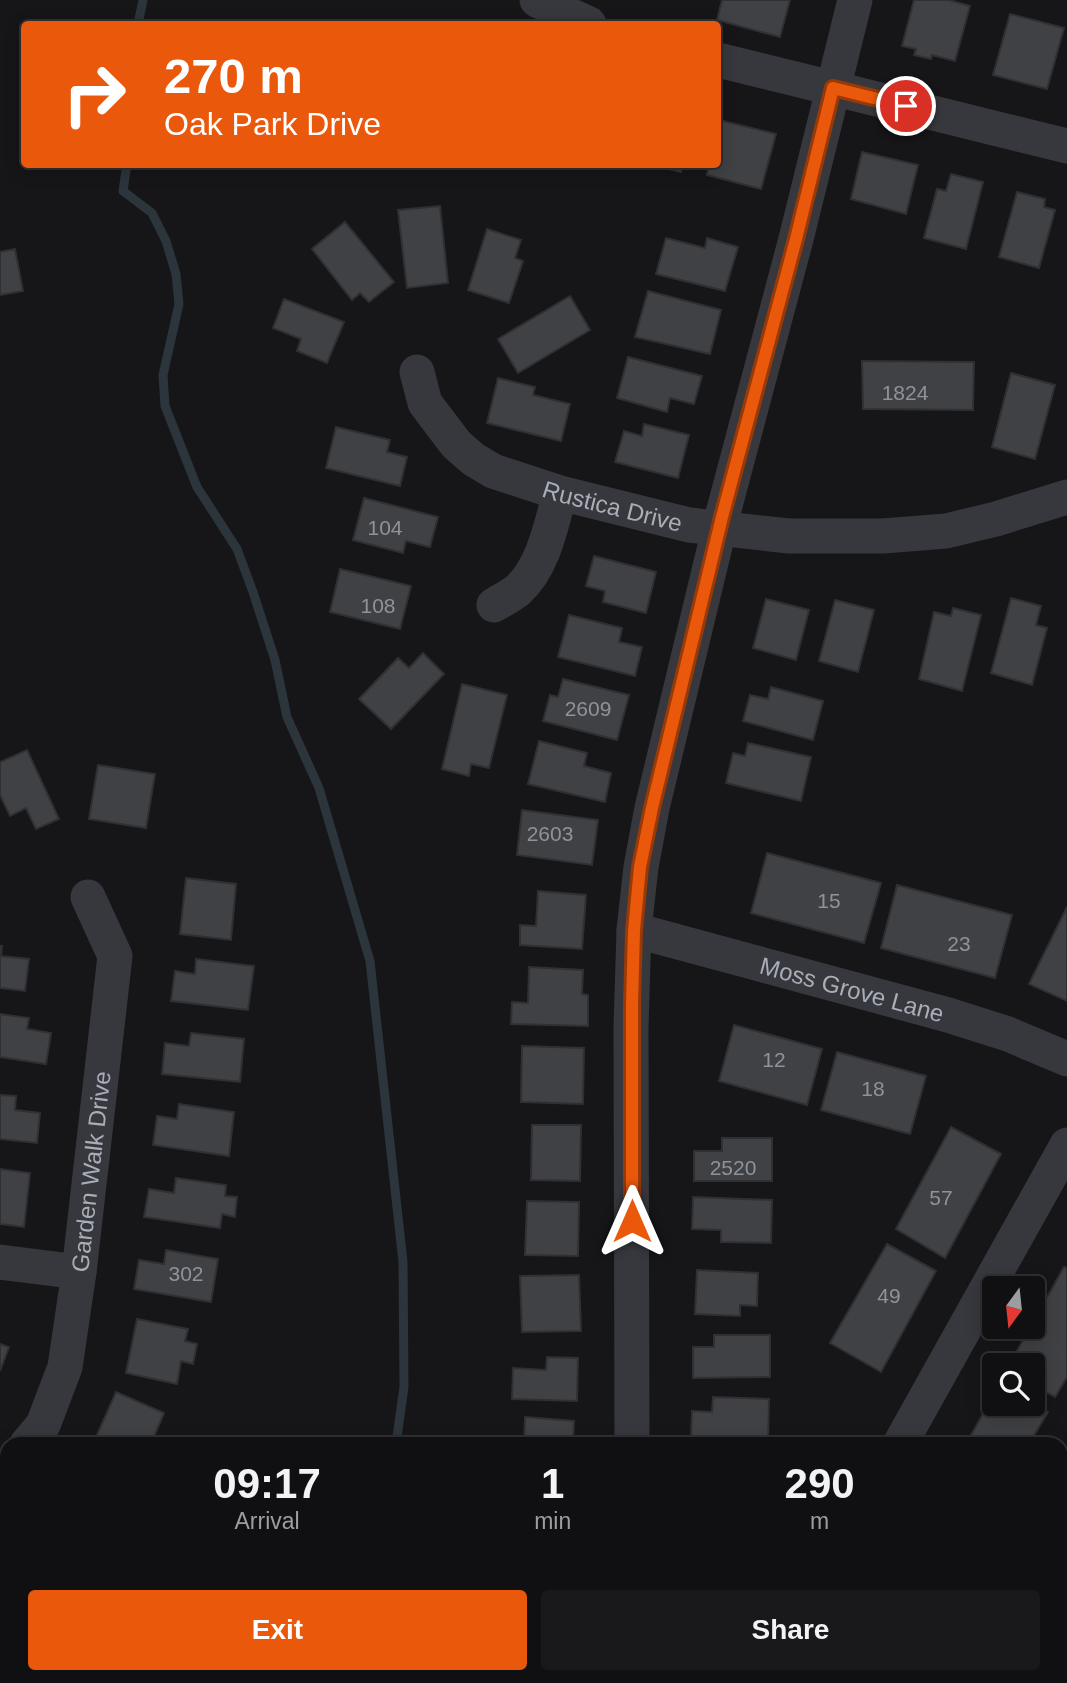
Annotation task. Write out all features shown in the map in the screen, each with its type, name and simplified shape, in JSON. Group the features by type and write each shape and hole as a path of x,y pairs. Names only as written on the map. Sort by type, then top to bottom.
{"street":[{"path":"537,0 582,21"},
{"path":"632,1437 631,1027 634,930 640,867 719,529 796,239 855,0"},
{"path":"721,61 1067,146"},
{"name":"Rustica Drive","path":"417,372 425,403 456,443 473,459 493,471 560,493 667,520 719,529 789,536 883,536 946,531 1067,497"},
{"path":"494,605 518,589 532,572 542,552 560,493"},
{"name":"Garden Walk Drive","path":"33,1437 43,1424 65,1367 79,1272 115,956 88,897"},
{"name":"Moss Grove Lane","path":"634,930 948,1015 1008,1034 1067,1059"},
{"path":"904,1437 1067,1145"},
{"path":"0,1262 79,1272"}],"building":[{"path":"722,0 790,0 780,37 717,20"},
{"path":"914,0 949,0 970,6 955,61 932,55 931,59 914,55 916,49 902,46"},
{"path":"1010,14 1064,28 1047,89 993,75"},
{"path":"721,120 776,134 761,189 707,175 708,168 721,168"},
{"path":"862,152 918,165 906,214 851,199"},
{"path":"665,168 682,168 681,172"},
{"path":"951,174 983,182 966,249 924,238 937,189 946,191"},
{"path":"1017,192 1045,199 1044,207 1055,210 1039,268 999,257"},
{"path":"440,206 448,283 407,288 398,210"},
{"path":"345,222 394,282 369,302 360,293 352,300 312,249"},
{"path":"487,229 521,240 515,258 523,261 509,303 468,290"},
{"path":"666,238 705,248 707,238 738,247 725,291 656,274"},
{"path":"15,249 23,291 0,295 0,252"},
{"path":"648,291 721,310 710,354 635,337"},
{"path":"570,296 590,330 518,373 498,339"},
{"path":"284,299 344,322 327,363 297,351 301,339 273,328"},
{"path":"628,357 702,376 694,404 670,398 667,412 617,398"},
{"path":"862,361 974,362 973,410 863,409"},
{"path":"1011,373 1055,385 1035,459 992,447"},
{"path":"498,378 535,387 533,395 570,404 561,441 487,423"},
{"path":"644,424 689,435 678,478 615,462 624,431 642,436"},
{"path":"336,427 390,440 387,452 407,457 400,486 326,468"},
{"path":"364,498 438,517 430,547 406,541 403,553 353,540"},
{"path":"594,556 656,572 646,613 603,602 605,591 586,586"},
{"path":"340,569 411,586 400,629 330,612"},
{"path":"1011,598 1041,606 1036,625 1047,628 1032,685 991,673"},
{"path":"766,599 809,610 796,660 753,648"},
{"path":"835,600 874,610 858,672 819,661"},
{"path":"953,608 981,615 962,691 919,679 934,612 951,616"},
{"path":"569,615 622,628 619,642 642,647 635,676 558,657"},
{"path":"423,653 444,674 391,729 359,699 398,658 409,668"},
{"path":"563,679 629,695 617,740 543,721 550,695 558,697"},
{"path":"462,684 507,695 489,768 471,764 469,776 442,769"},
{"path":"771,687 823,701 813,740 743,721 750,695 768,699"},
{"path":"539,741 587,753 584,766 611,773 605,802 528,784"},
{"path":"748,743 811,757 801,801 726,783 733,753 745,756"},
{"path":"27,750 59,819 36,829 26,808 10,816 0,795 0,762"},
{"path":"98,765 155,774 146,828 89,819"},
{"path":"522,810 598,820 592,865 517,855"},
{"path":"767,853 881,883 864,943 751,913"},
{"path":"186,878 236,884 231,940 180,934"},
{"path":"897,885 1012,915 995,978 881,948"},
{"path":"538,891 586,895 582,949 520,945 520,925 536,926"},
{"path":"1067,907 1067,1001 1029,984"},
{"path":"0,946 1,956 29,959 25,991 0,988"},
{"path":"196,959 254,966 248,1010 171,1001 175,971 195,974"},
{"path":"529,967 583,970 582,994 588,995 588,1026 511,1024 512,1002 528,1003"},
{"path":"0,1014 29,1018 27,1029 51,1033 46,1064 0,1057"},
{"path":"734,1025 822,1049 807,1105 719,1081"},
{"path":"191,1033 244,1039 240,1082 162,1074 165,1043 189,1046"},
{"path":"522,1046 584,1048 583,1104 521,1102"},
{"path":"837,1052 926,1076 910,1134 821,1110"},
{"path":"0,1095 16,1096 15,1110 40,1113 37,1143 0,1139"},
{"path":"179,1104 234,1112 229,1156 153,1145 157,1116 177,1119"},
{"path":"532,1125 581,1125 580,1181 531,1180"},
{"path":"951,1127 1001,1154 945,1258 896,1229"},
{"path":"722,1138 772,1138 772,1181 694,1181 694,1151 722,1151"},
{"path":"0,1169 30,1173 24,1227 0,1224"},
{"path":"176,1178 226,1185 225,1196 237,1197 235,1217 222,1214 220,1228 144,1217 149,1189 174,1193"},
{"path":"693,1197 772,1200 771,1243 721,1242 721,1230 692,1229"},
{"path":"527,1201 579,1202 578,1256 525,1255"},
{"path":"887,1244 936,1271 881,1372 830,1343"},
{"path":"166,1250 218,1259 211,1302 134,1289 139,1260 164,1264"},
{"path":"1064,1267 1067,1268 1067,1377 1055,1397 1045,1392 1045,1353 1016,1353 1024,1339 1045,1339 1045,1301"},
{"path":"697,1270 758,1273 757,1306 740,1305 740,1316 695,1314"},
{"path":"579,1275 581,1331 522,1332 520,1276"},
{"path":"137,1319 188,1329 185,1341 197,1344 193,1364 181,1361 177,1384 126,1373"},
{"path":"714,1335 770,1335 770,1377 693,1378 693,1347 714,1347"},
{"path":"0,1344 9,1347 0,1371"},
{"path":"547,1357 578,1358 577,1401 512,1399 513,1368 546,1370"},
{"path":"116,1392 164,1413 154,1437 96,1437"},
{"path":"713,1397 769,1399 768,1437 691,1437 692,1411 712,1412"},
{"path":"1045,1410 1048,1412 1033,1437 970,1437 982,1415 1045,1416"},
{"path":"525,1417 574,1421 573,1437 524,1437"}],"waterway":[{"path":"139,21 143,0"},
{"path":"126,168 123,191 152,213 166,241 176,274 179,304 163,375 165,406 197,487 237,549 253,592 275,660 287,717 319,788 370,961 403,1262 404,1387 397,1437"}],"route":[{"path":"632,1221 631,1027 634,930 640,867 722,517 833,88 906,106"}]}
